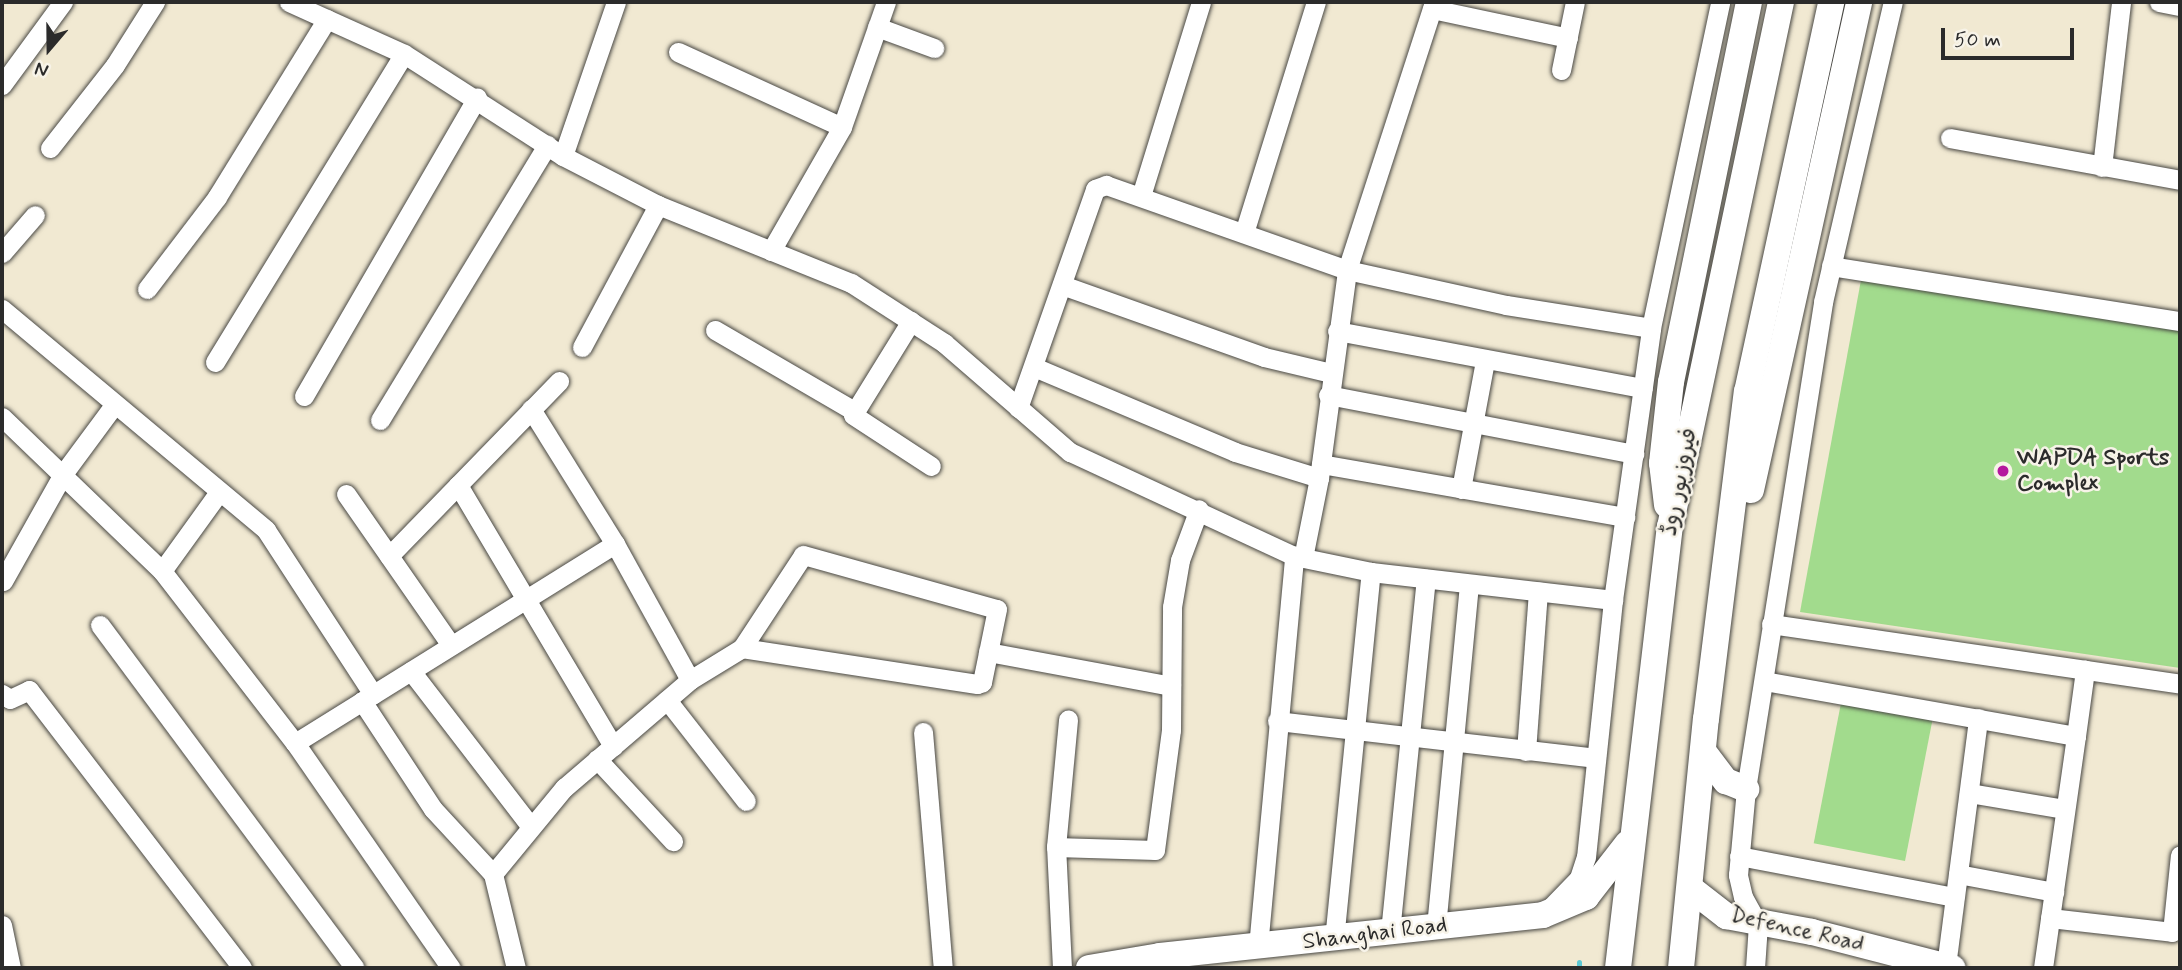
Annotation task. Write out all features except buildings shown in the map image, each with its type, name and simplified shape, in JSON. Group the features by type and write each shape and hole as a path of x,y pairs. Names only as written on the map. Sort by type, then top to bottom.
{"main road":[{"path":"1670,527 1662,463 1671,382 1749,2"},
{"name":"فیروزپور روڈ","path":"1618,968 1630,840 1670,527 1781,2"},
{"path":"1681,968 1703,751 1747,392 1831,2"},
{"path":"1727,542 1744,518 1804,266 1859,2"},
{"path":"1703,751 1726,781 1746,789"},
{"name":"Shanghai Road","path":"1089,968 1543,915 1586,897 1630,840"},
{"name":"Defence Road","path":"1690,888 1712,909 1758,924 1812,932 1949,967"}],"street":[{"path":"2,85 63,2"},
{"path":"50,148 115,65 156,2"},
{"path":"289,2 404,54 477,98 563,156 658,205 851,283 944,343 1070,452 1299,557 1371,572 1613,600"},
{"path":"563,156 616,2"},
{"path":"771,251 842,127 886,2"},
{"path":"1141,196 1201,2"},
{"path":"1244,233 1316,2"},
{"path":"1561,70 1575,2"},
{"path":"1543,915 1579,878 1587,858 1613,600 1651,328 1720,2"},
{"path":"1755,968 1758,924 1743,897 1739,856 1746,789 1831,265 1893,2"},
{"path":"2102,167 2121,2"},
{"path":"2159,2 2180,6"},
{"path":"1258,947 1277,721 1299,557 1320,471 1328,395 1347,270 1433,5 1568,38"},
{"path":"147,289 217,197 327,19"},
{"path":"877,27 934,48"},
{"path":"678,52 842,127"},
{"path":"215,362 404,54"},
{"path":"304,396 477,98"},
{"path":"1950,138 2180,180"},
{"path":"380,420 547,145"},
{"path":"1018,408 1095,189 1106,185 1347,270 1506,305 1651,328"},
{"path":"583,347 658,205"},
{"path":"2,253 35,215"},
{"path":"1831,265 2180,321"},
{"path":"1062,285 1264,357 1331,373"},
{"path":"2,309 266,530 433,809 493,874 516,968"},
{"path":"911,321 854,411 854,417 931,466"},
{"path":"715,330 854,411"},
{"path":"1337,331 1485,361 1643,387"},
{"path":"1461,489 1485,361"},
{"path":"1034,367 1235,453 1320,471 1461,489 1625,517"},
{"path":"389,556 559,381"},
{"path":"1328,395 1634,454"},
{"path":"3,581 63,474 114,405"},
{"path":"531,409 615,544 690,680"},
{"path":"2,417 162,571 295,743 451,968"},
{"path":"458,485 613,746"},
{"path":"162,571 219,492"},
{"path":"346,494 452,645"},
{"path":"1056,847 1155,850 1171,730 1172,607 1180,560 1199,509"},
{"path":"295,743 615,544"},
{"path":"493,874 564,788 690,680 742,648 803,555 994,607 982,682 977,684 742,648"},
{"path":"1334,940 1371,572"},
{"path":"1391,932 1426,579"},
{"path":"1436,927 1469,585"},
{"path":"1526,751 1538,592"},
{"path":"1771,624 2180,684"},
{"path":"100,625 355,968"},
{"path":"988,652 1171,686"},
{"path":"2043,968 2085,670"},
{"path":"411,671 531,827"},
{"path":"1764,681 2076,736"},
{"path":"2,694 10,699 29,690 242,968"},
{"path":"667,700 746,801"},
{"path":"1949,967 1954,897 1978,718"},
{"path":"1062,968 1056,847 1068,720"},
{"path":"1277,721 1410,734 1596,758"},
{"path":"923,732 943,968"},
{"path":"597,759 673,841"},
{"path":"1969,793 2066,808"},
{"path":"2050,918 2176,939 2180,855"},
{"path":"1739,856 1954,897"},
{"path":"1958,874 2054,892"},
{"path":"2,925 11,968"}],"green space":[{"name":"WAPDA Sports Complex","path":"1861,280 2180,330 2180,668 1800,612"},
{"path":"1841,703 1932,721 1905,861 1814,843"}],"waterway":[{"path":"1579,962 1579,968"}],"place":[{"name":"WAPDA Sports Complex","path":"2003,471"}]}
